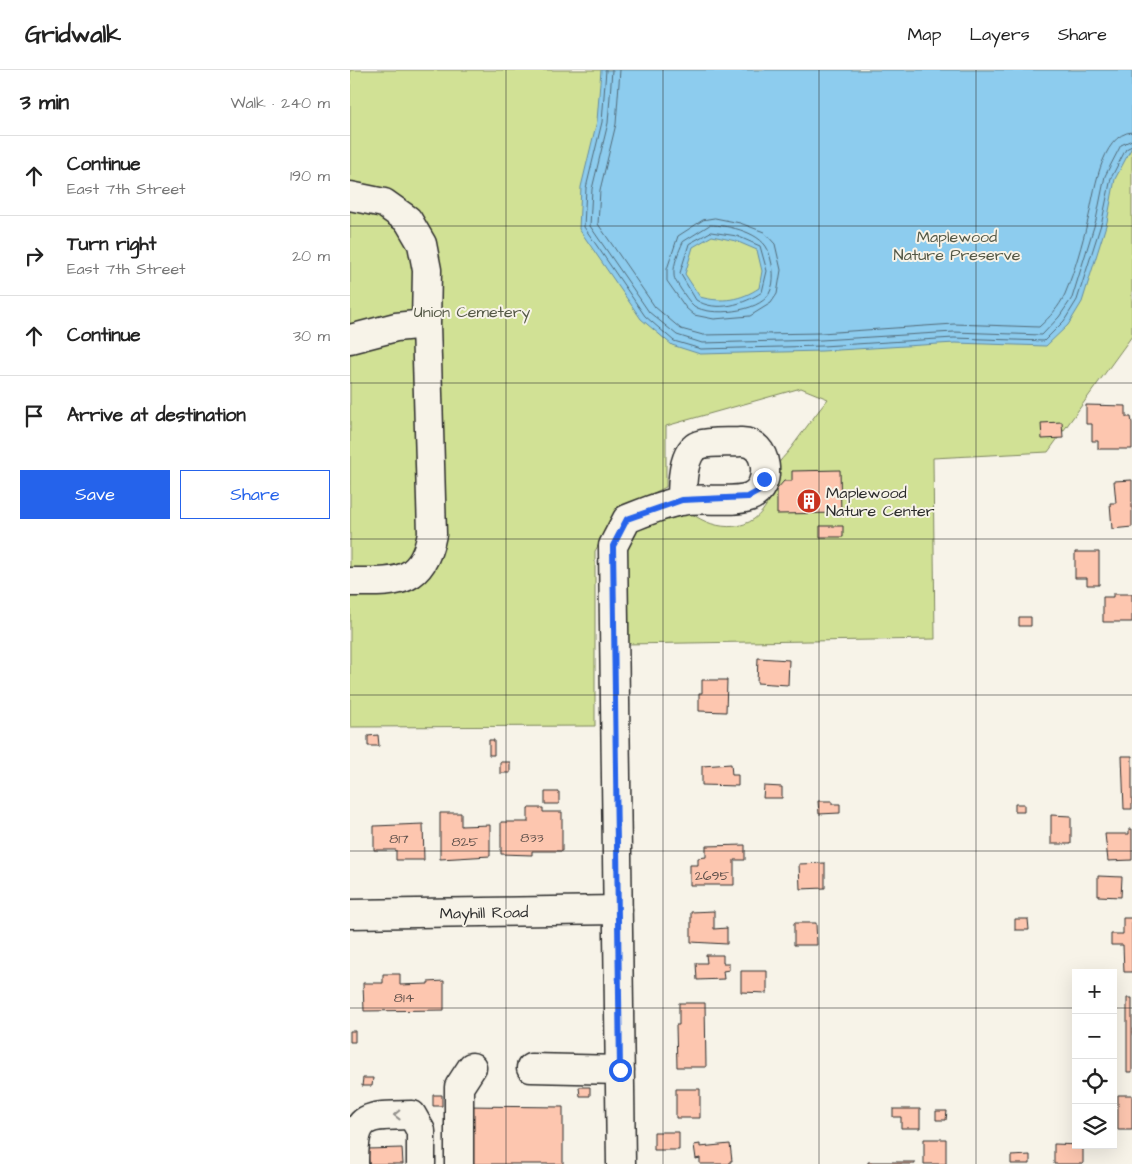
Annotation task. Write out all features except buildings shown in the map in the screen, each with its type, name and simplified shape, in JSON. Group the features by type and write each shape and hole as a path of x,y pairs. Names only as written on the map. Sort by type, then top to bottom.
{"street":[{"path":"350,196 384,203 408,220 422,244 427,270 426,324 432,534 428,553 420,567 406,578 389,582 350,582"},
{"path":"350,339 396,327 426,324"},
{"path":"622,1164 613,546 627,519 682,500"},
{"name":"Mayhill Road","path":"350,914 618,910"},
{"path":"459,1164 459,1087 472,1067"},
{"path":"531,1068 620,1070"},
{"path":"354,1164 354,1140 362,1122 373,1116 412,1115 421,1131 421,1164"}],"green space":[{"name":"Union Cemetery","path":"350,70 1132,70 1132,336 1048,452 933,458 935,639 625,644 625,547 637,528 691,513 712,524 723,526 744,524 754,519 769,500 773,473 776,467 828,399 801,388 666,426 666,487 619,510 595,551 595,726 350,727"}],"water":[{"name":"Maplewood Nature Preserve","path":"601,70 1132,70 1132,147 1115,179 1107,222 1082,302 1068,325 1046,346 955,343 822,351 700,354 672,345 641,319 579,229 581,187 597,121","holes":["712,236 736,241 757,250 762,271 759,288 738,298 716,300 700,297 685,274 693,247"]}],"place":[{"name":"Maplewood Nature Center","path":"809,501"}],"route":[{"path":"620,1070 613,546 627,519 660,506 682,500 748,497 759,491 764,479"}]}
